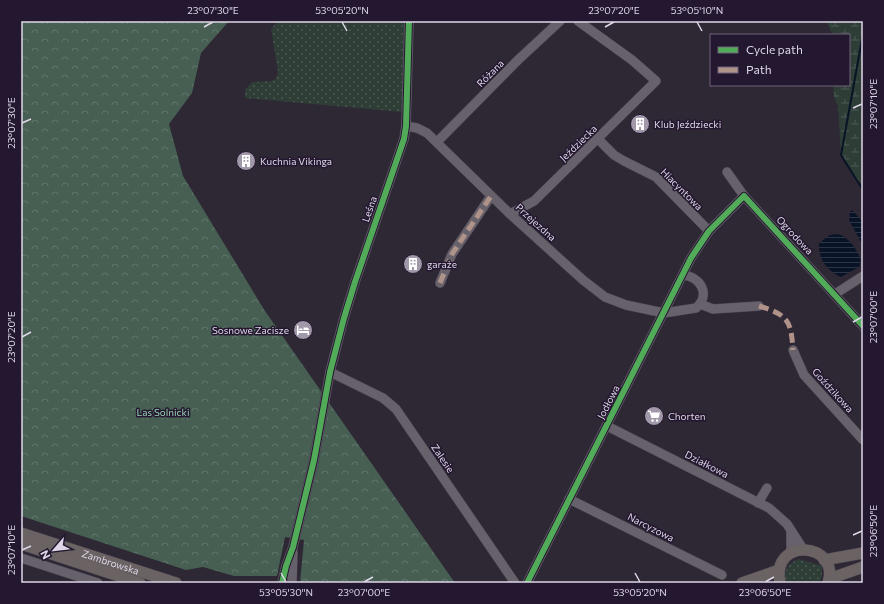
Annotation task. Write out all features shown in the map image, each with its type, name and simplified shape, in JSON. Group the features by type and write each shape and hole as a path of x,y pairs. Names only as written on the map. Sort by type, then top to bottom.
{"main road":[{"name":"Zambrowska","path":"21,533 176,583"},
{"name":"Zambrowska","path":"21,544 140,583"},
{"path":"780,583 779,570 783,560 791,553 803,549 815,552 824,560 828,566 828,581 863,567"},
{"path":"824,560 863,553"},
{"path":"742,583 779,570"}],"street":[{"name":"Leśna","path":"293,547 314,460 330,372 352,291 399,155 406,126 409,21"},
{"name":"Różana","path":"437,142 518,60 560,21"},
{"name":"Jeździecka","path":"510,214 534,201 656,81 632,60 578,21"},
{"name":"Przejezdna","path":"406,126 421,129 437,142 510,214 583,280 605,297 626,306 664,313"},
{"name":"Hiacyntowa","path":"598,139 614,155 656,177 709,231"},
{"name":"Ogrodowa","path":"727,172 744,196 863,326"},
{"path":"440,283 452,254 491,196"},
{"path":"709,231 744,196"},
{"name":"Jodłowa","path":"527,583 691,258 709,231"},
{"path":"664,313 696,308 700,304 704,291 701,284 696,279 683,275"},
{"path":"835,294 863,276"},
{"path":"700,304 713,309 758,306"},
{"name":"Goździkowa","path":"793,350 804,375 863,440"},
{"name":"Zalesie","path":"330,372 384,398 396,409 515,583"},
{"name":"Działkowa","path":"607,426 758,503 779,516 803,549"},
{"path":"758,503 767,488"},
{"name":"Narcyzowa","path":"569,499 722,575"},
{"path":"791,531 791,553"},
{"path":"282,583 293,547"},
{"path":"292,583 293,547"},
{"path":"21,558 98,583"}],"green space":[{"name":"Las Solnicki","path":"21,21 229,21 201,53 192,93 169,124 183,176 265,311 455,583 300,583 304,540 285,537 277,576 234,576 203,567 186,570 21,516"},
{"path":"278,21 405,21 402,112 245,98 245,90 252,82 271,81 276,79 278,72 271,29"},
{"path":"826,21 863,21 863,182 858,183 841,155 838,107 834,97 833,86 850,86 850,34 832,34"},
{"path":"799,559 822,566 822,576 819,583 784,583 787,568 791,563"}],"water":[{"path":"852,210 863,222 863,246 849,220 850,212"},
{"path":"838,234 846,238 852,245 858,253 861,261 859,267 841,277 824,264 819,249 819,243 830,235"}],"waterway":[{"path":"863,34 841,155 863,190"}],"marked path":[{"path":"440,283 452,254 491,196"},
{"path":"759,306 776,312 786,320 791,332 793,350"}],"cycle path":[{"path":"282,583 293,547 314,460 330,372 344,318 404,139 406,126 409,21"},
{"path":"527,583 691,258 709,231 744,196 863,326"}],"place":[{"name":"Klub Jeździecki","path":"640,124"},
{"name":"Kuchnia Vikinga","path":"246,161"},
{"name":"garaże","path":"413,264"},
{"name":"Sosnowe Zacisze","path":"303,330"},
{"name":"Chorten","path":"654,416"}]}
